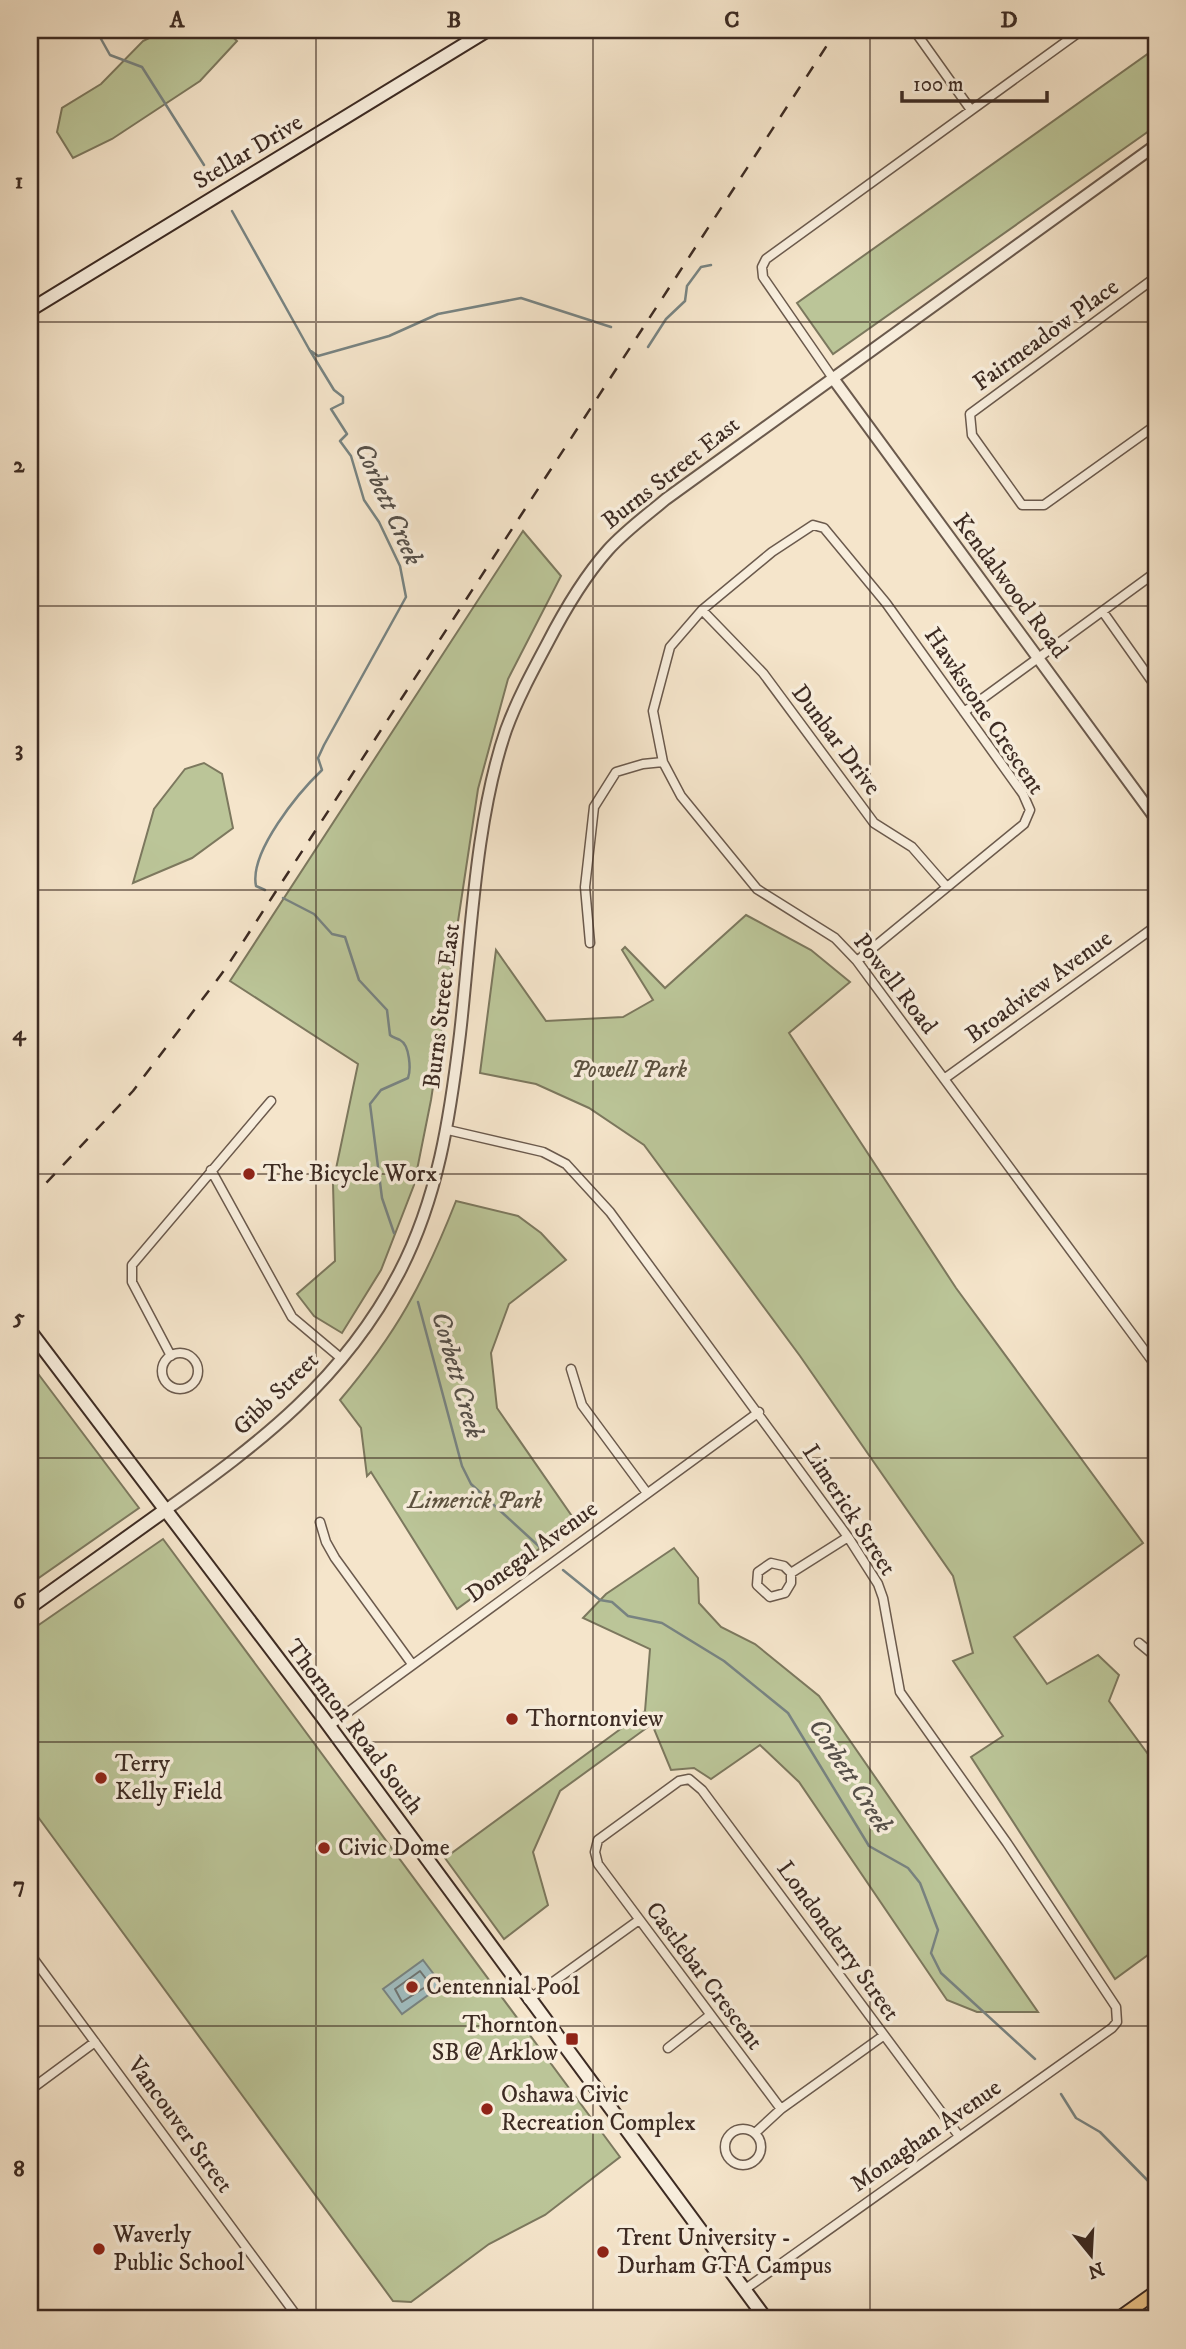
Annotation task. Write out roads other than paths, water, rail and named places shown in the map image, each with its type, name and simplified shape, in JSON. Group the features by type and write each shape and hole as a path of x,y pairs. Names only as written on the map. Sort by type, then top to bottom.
{"main road":[{"name":"Stellar Drive","path":"30,310 488,30"},
{"name":"Thornton Road South","path":"30,1331 329,1726 528,2000 766,2319"},
{"name":"Gibb Street","path":"30,1606 164,1511"},
{"path":"1118,2319 1156,2292"}],"street":[{"path":"914,30 971,110"},
{"path":"832,377 766,283 762,272 764,263 775,251 1082,30"},
{"name":"Burns Street East","path":"448,1130 486,810 497,761 521,693 563,612 608,550 666,499 1156,145"},
{"name":"Fairmeadow Place","path":"1156,277 970,414 972,435 1022,505 1044,505 1156,425"},
{"name":"Kendalwood Road","path":"832,377 1156,818"},
{"name":"Powell Road","path":"813,525 772,552 702,610 670,648 653,711 663,762 681,796 757,889 835,938 857,961 1156,1366"},
{"name":"Hawkstone Crescent","path":"813,525 824,528 886,603 1023,794 1030,810 1024,824 857,961"},
{"path":"964,712 1156,572"},
{"name":"Dunbar Drive","path":"702,610 763,673 874,823 912,847 946,886"},
{"path":"1103,612 1156,687"},
{"path":"590,943 586,887 594,807 616,772 643,764 663,762"},
{"name":"Broadview Avenue","path":"944,1079 1156,926"},
{"path":"171,1356 132,1282 132,1265 271,1101"},
{"name":"Gibb Street","path":"164,1511 274,1430 342,1359 386,1296 413,1243 431,1196 448,1130"},
{"name":"Limerick Street","path":"448,1130 543,1152 566,1164 610,1212 759,1412 878,1584 883,1598 900,1692 1007,1843 1116,2007"},
{"path":"211,1170 292,1317 342,1359"},
{"path":"182,1353 196,1362 197,1376 188,1387 173,1387 165,1380 162,1369 171,1356 182,1353"},
{"path":"571,1369 582,1405 647,1493"},
{"name":"Donegal Avenue","path":"329,1726 759,1412"},
{"path":"320,1522 326,1542 335,1558 412,1664"},
{"path":"791,1573 848,1537"},
{"path":"771,1563 785,1566 791,1573 789,1589 778,1597 764,1594 757,1585 758,1572 771,1563"},
{"path":"1139,1643 1156,1657"},
{"name":"Londonderry Street","path":"679,1781 689,1779 702,1790 959,2136"},
{"name":"Castlebar Crescent","path":"679,1781 598,1840 595,1852 598,1864 781,2109"},
{"path":"528,2000 639,1920"},
{"name":"Vancouver Street","path":"30,1954 299,2319"},
{"name":"Monaghan Avenue","path":"744,2290 1112,2028 1117,2022 1116,2007"},
{"path":"668,2048 709,2016"},
{"path":"755,2133 781,2109 883,2035"},
{"path":"30,2090 95,2042"},
{"path":"738,2130 755,2133 761,2143 756,2160 745,2165 734,2162 726,2153 729,2136 738,2130"}],"water":[{"name":"Centennial Pool","path":"423,1960 442,1985 402,2014 383,1989"}],"waterway":[{"name":"Corbett Creek","path":"96,30 110,55 142,67 204,165"},
{"name":"Corbett Creek","path":"232,211 309,349 334,390 343,397 343,403 331,409 347,434 340,441 351,456 364,500 379,522 400,566 406,597 324,745 318,758 322,770 289,807 268,840 256,872 256,886 265,890"},
{"path":"648,347 666,319 685,301 687,286 701,267 711,265"},
{"path":"311,351 318,356 389,336 438,314 521,298 611,327"},
{"name":"Corbett Creek","path":"283,898 314,914 332,934 345,937 359,980 387,1010 390,1035 400,1040 408,1052 408,1078 381,1090 370,1104 382,1198 394,1233"},
{"name":"Corbett Creek","path":"418,1302 462,1466 471,1484 543,1550"},
{"name":"Corbett Creek","path":"563,1570 600,1600 612,1602 628,1616 662,1623 724,1661 788,1713 869,1846 908,1868 920,1883 938,1930 931,1953 941,1973 1035,2059"},
{"name":"Corbett Creek","path":"1061,2094 1076,2118 1100,2132 1156,2189"}],"railway":[{"path":"30,1200 133,1091 226,968 837,30"}],"place":[{"name":"The Bicycle Worx","path":"249,1174"},
{"name":"Thorntonview","path":"512,1719"},
{"name":"Terry Kelly Field","path":"101,1778"},
{"name":"Civic Dome","path":"324,1848"},
{"name":"Centennial Pool","path":"412,1987"},
{"name":"Thornton SB @ Arklow","path":"572,2039"},
{"name":"Oshawa Civic Recreation Complex","path":"487,2109"},
{"name":"Waverly Public School","path":"99,2249"},
{"name":"Trent University - Durham GTA Campus","path":"603,2252"}],"park label":[{"name":"Powell Park","path":"629,1070"},
{"name":"Limerick Park","path":"475,1501"}]}
